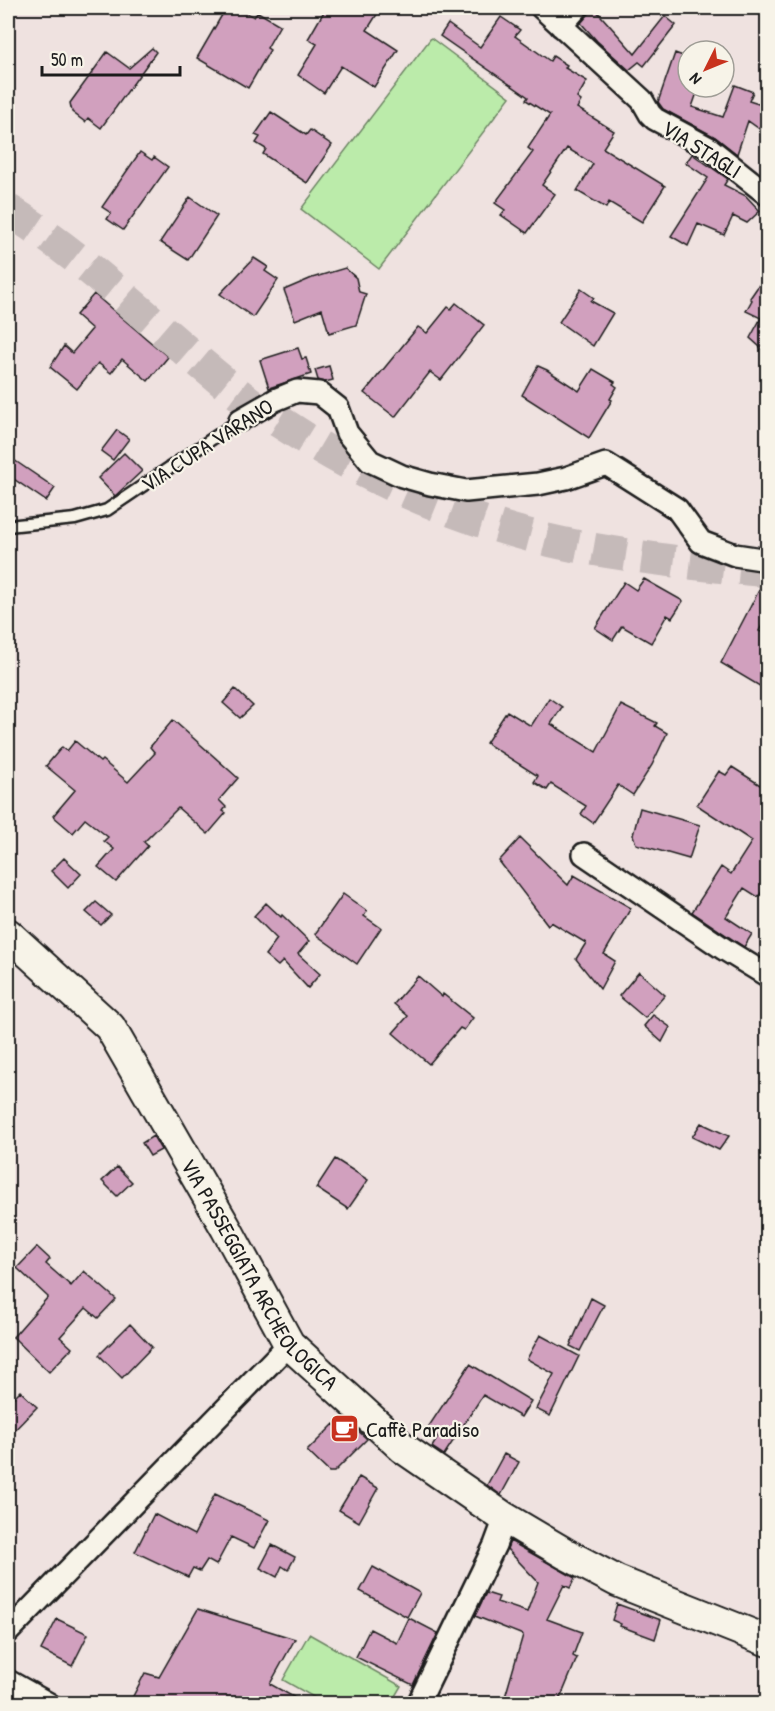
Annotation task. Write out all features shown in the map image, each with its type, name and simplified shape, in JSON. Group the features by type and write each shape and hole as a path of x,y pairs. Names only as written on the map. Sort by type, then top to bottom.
{"street":[{"name":"VIA STAGLI","path":"542,8 642,100 655,119 709,148 768,195"},
{"path":"561,26 577,8"},
{"name":"VIA CUPA VARANO","path":"240,420 275,400 297,392 319,393 338,408 347,433 370,461 402,476 466,491 538,484 566,478 606,464 677,509 701,543 735,555 768,560"},
{"path":"584,854 724,949 768,976"},
{"name":"VIA PASSEGGIATA ARCHEOLOGICA","path":"8,934 110,1027 289,1344 403,1448 505,1518 617,1581 768,1641"},
{"path":"8,1632 289,1344"},
{"path":"418,1704 495,1545 505,1518"},
{"path":"8,1681 49,1704"}],"lane":[{"name":"VIA CUPA VARANO","path":"8,526 75,519 107,510 240,420"}],"green space":[{"path":"431,38 510,97 379,269 301,209"},
{"path":"309,1634 401,1686 391,1703 324,1703 283,1680"}],"building":[{"path":"226,8 238,8 254,17 258,12 280,25 267,48 270,50 248,88 197,58"},
{"path":"326,8 381,8 367,30 398,50 374,87 341,66 324,93 298,75 317,44 308,39"},
{"path":"594,8 635,54 665,16 676,25 644,66 639,62 629,70 581,23"},
{"path":"501,17 520,30 515,36 550,61 553,56 567,65 565,68 587,81 577,98 581,101 577,108 614,131 603,148 665,186 642,222 609,202 606,208 577,191 593,164 567,148 542,185 555,194 527,233 501,215 505,210 495,203 533,152 528,148 550,115 526,100 528,97 440,36 448,24 480,47"},
{"path":"152,48 156,52 101,128 88,118 85,122 72,112 70,103 107,52 129,68"},
{"path":"675,53 676,99 695,99 692,107 723,117 730,99 736,99 736,85 753,92 749,101 768,107 768,135 748,121 737,154 715,137 663,109 658,102"},
{"path":"271,112 306,135 310,130 332,145 307,183 263,154 266,149 256,143 260,137 255,135"},
{"path":"140,152 152,160 154,157 168,167 123,230 107,219 111,213 102,207"},
{"path":"692,154 728,179 724,185 746,196 760,211 747,223 733,216 724,235 698,224 688,246 671,236 708,178 686,163"},
{"path":"190,197 217,216 188,260 160,242"},
{"path":"254,258 268,267 265,271 278,280 253,317 220,294"},
{"path":"345,268 356,278 359,292 366,294 356,325 329,333 322,309 295,320 284,290"},
{"path":"768,272 768,354 750,338 761,318 746,311 752,300 750,298"},
{"path":"581,289 594,298 591,301 613,313 593,346 559,322"},
{"path":"94,294 168,357 148,381 122,359 111,373 98,363 77,389 50,367 64,346 72,353 92,329 76,315"},
{"path":"456,303 484,325 441,380 430,372 395,417 364,393 418,327 427,333 448,307 451,309"},
{"path":"298,348 302,359 306,358 311,374 269,388 260,360"},
{"path":"329,366 333,380 325,382 318,380 315,370"},
{"path":"538,366 579,391 593,369 615,382 613,384 617,387 610,399 612,400 589,438 522,395"},
{"path":"117,430 129,439 113,460 101,451"},
{"path":"124,453 142,471 115,496 98,478"},
{"path":"8,456 55,488 46,501 8,475"},
{"path":"768,573 768,615 759,631 768,635 768,691 721,663"},
{"path":"644,579 683,601 672,618 667,615 651,643 622,626 613,640 595,628 624,582 636,590"},
{"path":"235,689 253,706 240,718 223,703"},
{"path":"549,698 562,707 551,724 596,752 621,705 657,723 655,726 667,733 652,765 633,795 618,785 593,823 581,814 586,806 551,784 547,790 534,782 538,776 486,743 507,711 531,726"},
{"path":"173,720 238,778 219,800 226,807 223,811 226,813 208,834 178,808 144,842 148,846 116,882 98,867 114,849 104,841 108,837 85,819 73,833 53,816 75,790 46,766 62,747 67,751 75,741 128,782 155,753 150,747"},
{"path":"732,767 768,790 768,884 758,897 744,888 726,917 752,934 744,947 692,912 721,867 731,874 752,841 697,805 719,771 726,775"},
{"path":"640,808 700,825 689,859 636,844 633,835"},
{"path":"520,838 568,885 574,875 631,908 604,954 615,961 600,989 576,959 586,943 551,922 548,925 499,861"},
{"path":"64,858 81,874 68,888 51,871"},
{"path":"343,894 367,911 364,916 381,928 357,964 315,934"},
{"path":"96,902 111,915 101,925 86,912"},
{"path":"266,903 309,941 298,954 320,974 308,988 283,961 278,966 265,955 277,939 254,916"},
{"path":"639,972 665,995 645,1018 619,996"},
{"path":"418,976 442,997 443,994 473,1018 464,1030 460,1028 429,1064 393,1033 408,1016 394,1004"},
{"path":"653,1015 670,1027 662,1042 644,1026"},
{"path":"701,1123 729,1136 719,1150 692,1137"},
{"path":"153,1136 161,1150 150,1156 142,1143"},
{"path":"335,1159 368,1180 348,1209 316,1188"},
{"path":"117,1167 132,1182 117,1196 102,1181"},
{"path":"37,1247 50,1259 46,1264 71,1286 84,1271 116,1299 98,1318 86,1308 60,1337 72,1348 49,1372 13,1337 48,1297 17,1268"},
{"path":"591,1298 604,1305 580,1351 570,1346"},
{"path":"130,1324 152,1347 122,1378 99,1355"},
{"path":"540,1335 579,1356 550,1416 536,1409 554,1374 527,1359"},
{"path":"470,1364 531,1401 521,1417 483,1395 444,1455 432,1447 438,1437 427,1429"},
{"path":"20,1391 37,1407 8,1437 8,1403"},
{"path":"334,1424 346,1436 354,1427 367,1439 334,1472 329,1472 307,1451"},
{"path":"504,1454 519,1462 501,1495 487,1485"},
{"path":"359,1477 378,1488 359,1522 339,1510"},
{"path":"215,1494 269,1520 254,1548 231,1537 216,1565 207,1560 200,1571 193,1568 188,1577 135,1552 154,1514 194,1535"},
{"path":"510,1541 575,1578 570,1588 564,1585 547,1619 582,1632 573,1656 577,1658 558,1704 503,1704 523,1635 475,1616 486,1593 499,1597 497,1602 527,1612 538,1582 507,1549"},
{"path":"272,1545 295,1557 288,1570 282,1566 277,1577 260,1568"},
{"path":"373,1567 420,1593 407,1617 360,1591"},
{"path":"617,1604 661,1620 655,1639 620,1626 621,1624 612,1620"},
{"path":"198,1609 295,1639 270,1684 306,1704 129,1704 145,1673 159,1677"},
{"path":"409,1618 438,1633 413,1685 356,1657 370,1629 397,1643"},
{"path":"57,1619 88,1634 72,1666 41,1650"}],"tunnel":[{"path":"8,210 70,253 250,403 325,450 397,488 474,518 552,541 658,559 768,571"}],"place":[{"name":"Caffè Paradiso","path":"345,1429"}]}
